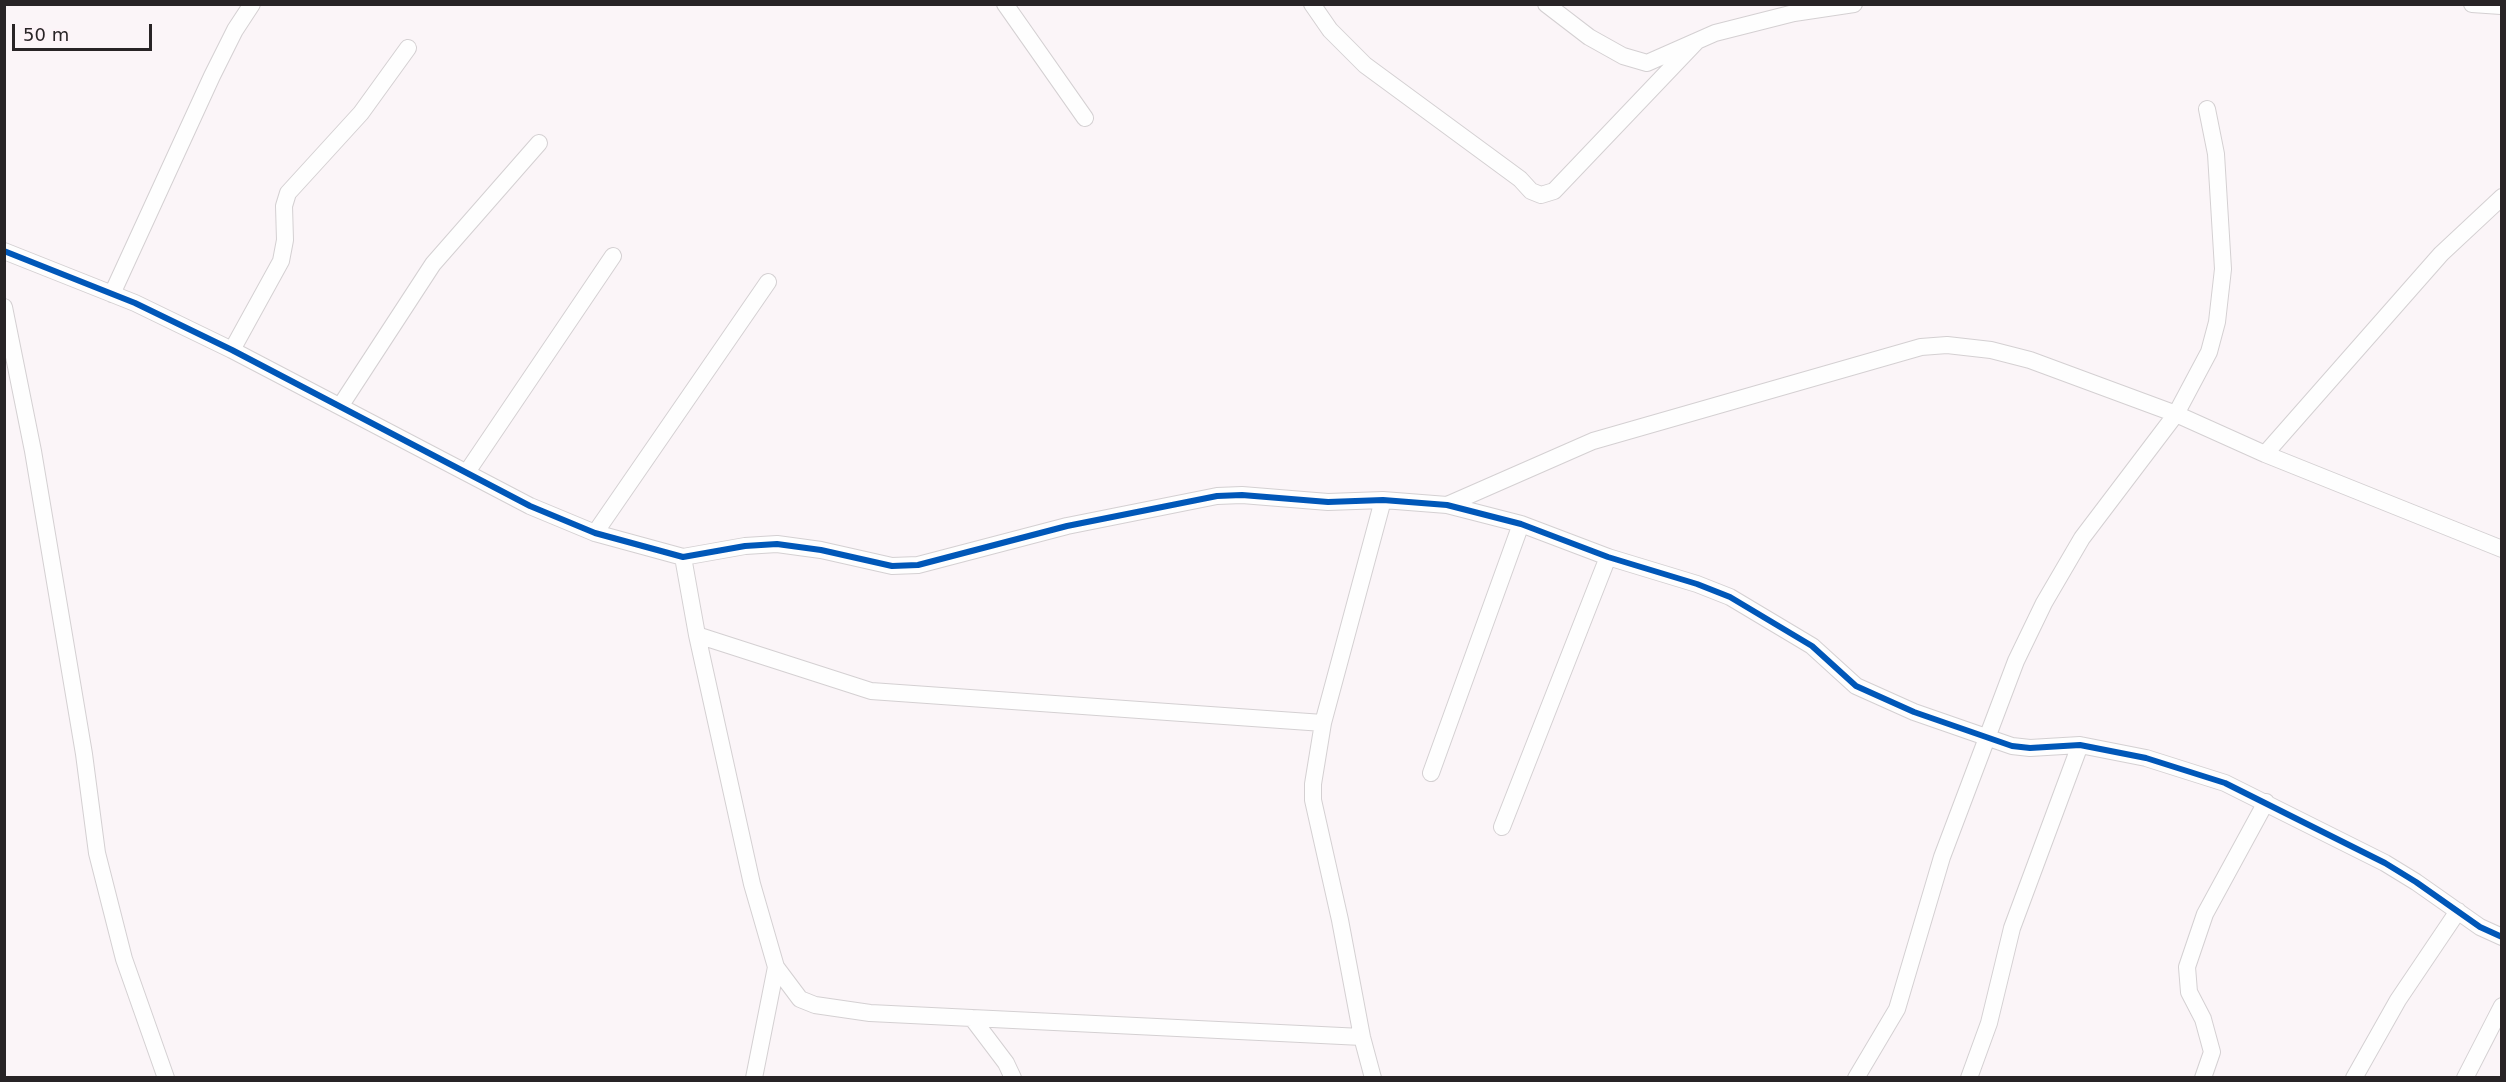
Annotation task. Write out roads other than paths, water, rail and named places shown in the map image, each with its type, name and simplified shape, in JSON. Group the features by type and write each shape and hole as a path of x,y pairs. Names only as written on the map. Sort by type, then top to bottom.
{"street":[{"path":"112,294 212,76 235,30 252,4"},
{"path":"1005,4 1084,118"},
{"path":"1312,4 1330,30 1365,65 1520,179 1531,191 1541,195 1554,191 1697,41"},
{"path":"1546,4 1589,37 1638,62 1647,63 1714,33 1794,13 1854,4"},
{"path":"2472,4 2501,6"},
{"path":"232,350 281,261 285,240 284,206 288,193 361,113 408,48"},
{"path":"1856,1077 1898,1009 1942,857 1977,762 1989,739 2016,661 2044,603 2082,538 2176,414 2209,352 2217,322 2223,269 2216,154 2207,109"},
{"path":"341,405 433,264 539,143"},
{"path":"2265,454 2441,254 2502,197"},
{"path":"4,251 112,294 232,350 341,405 530,506 595,532 683,557 745,546 777,544 821,550 892,566 918,565 1067,526 1217,496 1261,495 1328,502 1383,501 1447,505 1521,524 1608,557 1697,584 1730,597 1812,646 1856,686 1895,704 1989,739 2030,748 2080,745 2146,758 2200,773 2266,802 2385,863 2480,927 2502,936"},
{"path":"468,472 613,256"},
{"path":"595,532 768,282"},
{"path":"4,307 33,451 84,754 97,853 124,959 166,1077"},
{"path":"1447,505 1593,441 1922,347 1955,346 2008,353 2176,414 2265,454 2502,549"},
{"path":"1373,1077 1362,1037 1314,800 1315,769 1323,723 1383,501"},
{"path":"1431,773 1521,524"},
{"path":"683,557 697,635 752,884 776,968 800,999 815,1005 870,1013 1362,1037"},
{"path":"1502,827 1608,557"},
{"path":"697,635 871,691 1323,723"},
{"path":"1969,1077 1989,1023 2012,928 2080,745"},
{"path":"2203,1077 2212,1052 2203,1019 2189,992 2187,968 2205,914 2266,802"},
{"path":"2354,1077 2398,1000 2458,911"},
{"path":"754,1077 776,968"},
{"path":"2465,1077 2502,1006"},
{"path":"972,1018 1006,1063 1013,1077"}]}
